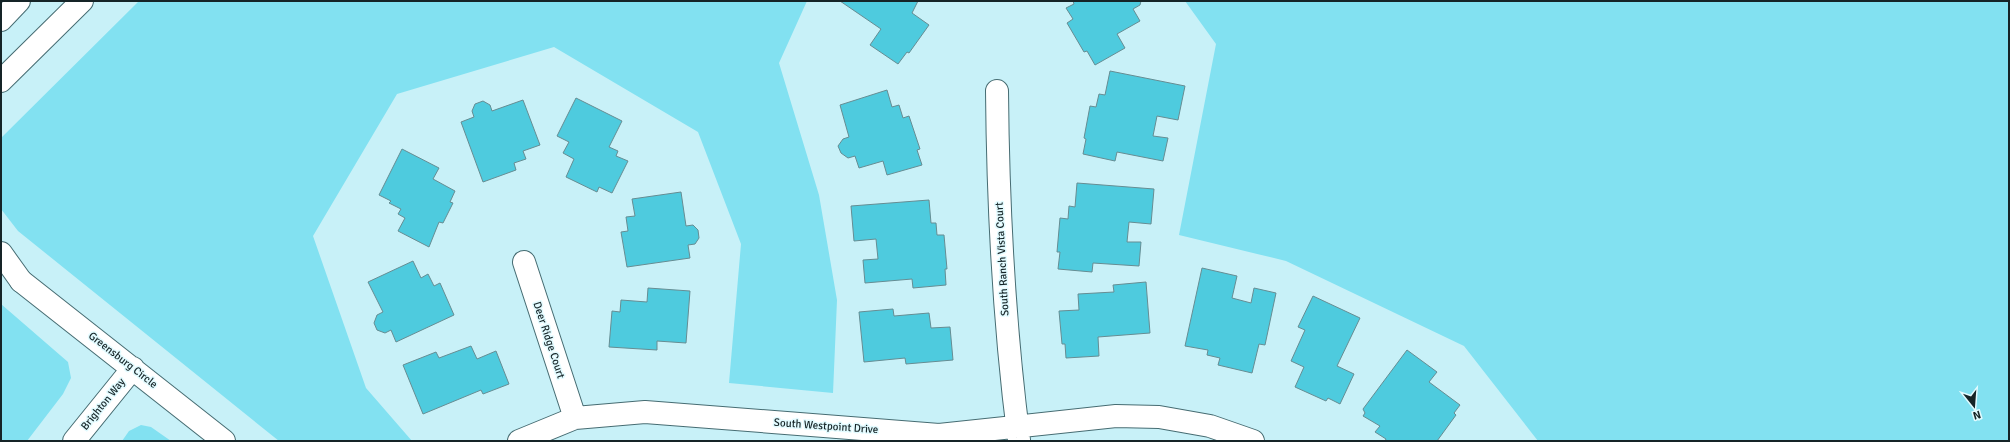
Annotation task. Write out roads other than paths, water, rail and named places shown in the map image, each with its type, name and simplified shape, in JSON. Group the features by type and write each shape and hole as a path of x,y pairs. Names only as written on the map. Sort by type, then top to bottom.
{"street":[{"path":"1,20 19,1"},
{"path":"1,81 82,1"},
{"name":"South Ranch Vista Court","path":"997,91 1000,232 1008,346 1018,434"},
{"path":"1,253 22,281"},
{"name":"Deer Ridge Court","path":"524,262 575,418"},
{"path":"1,267 22,281"},
{"name":"Greensburg Circle","path":"22,281 224,441"},
{"name":"Brighton Way","path":"74,441 133,368"},
{"name":"South Westpoint Drive","path":"519,441 575,418 645,412 939,435 1018,434 1116,416 1159,417 1210,426 1253,441"}]}
